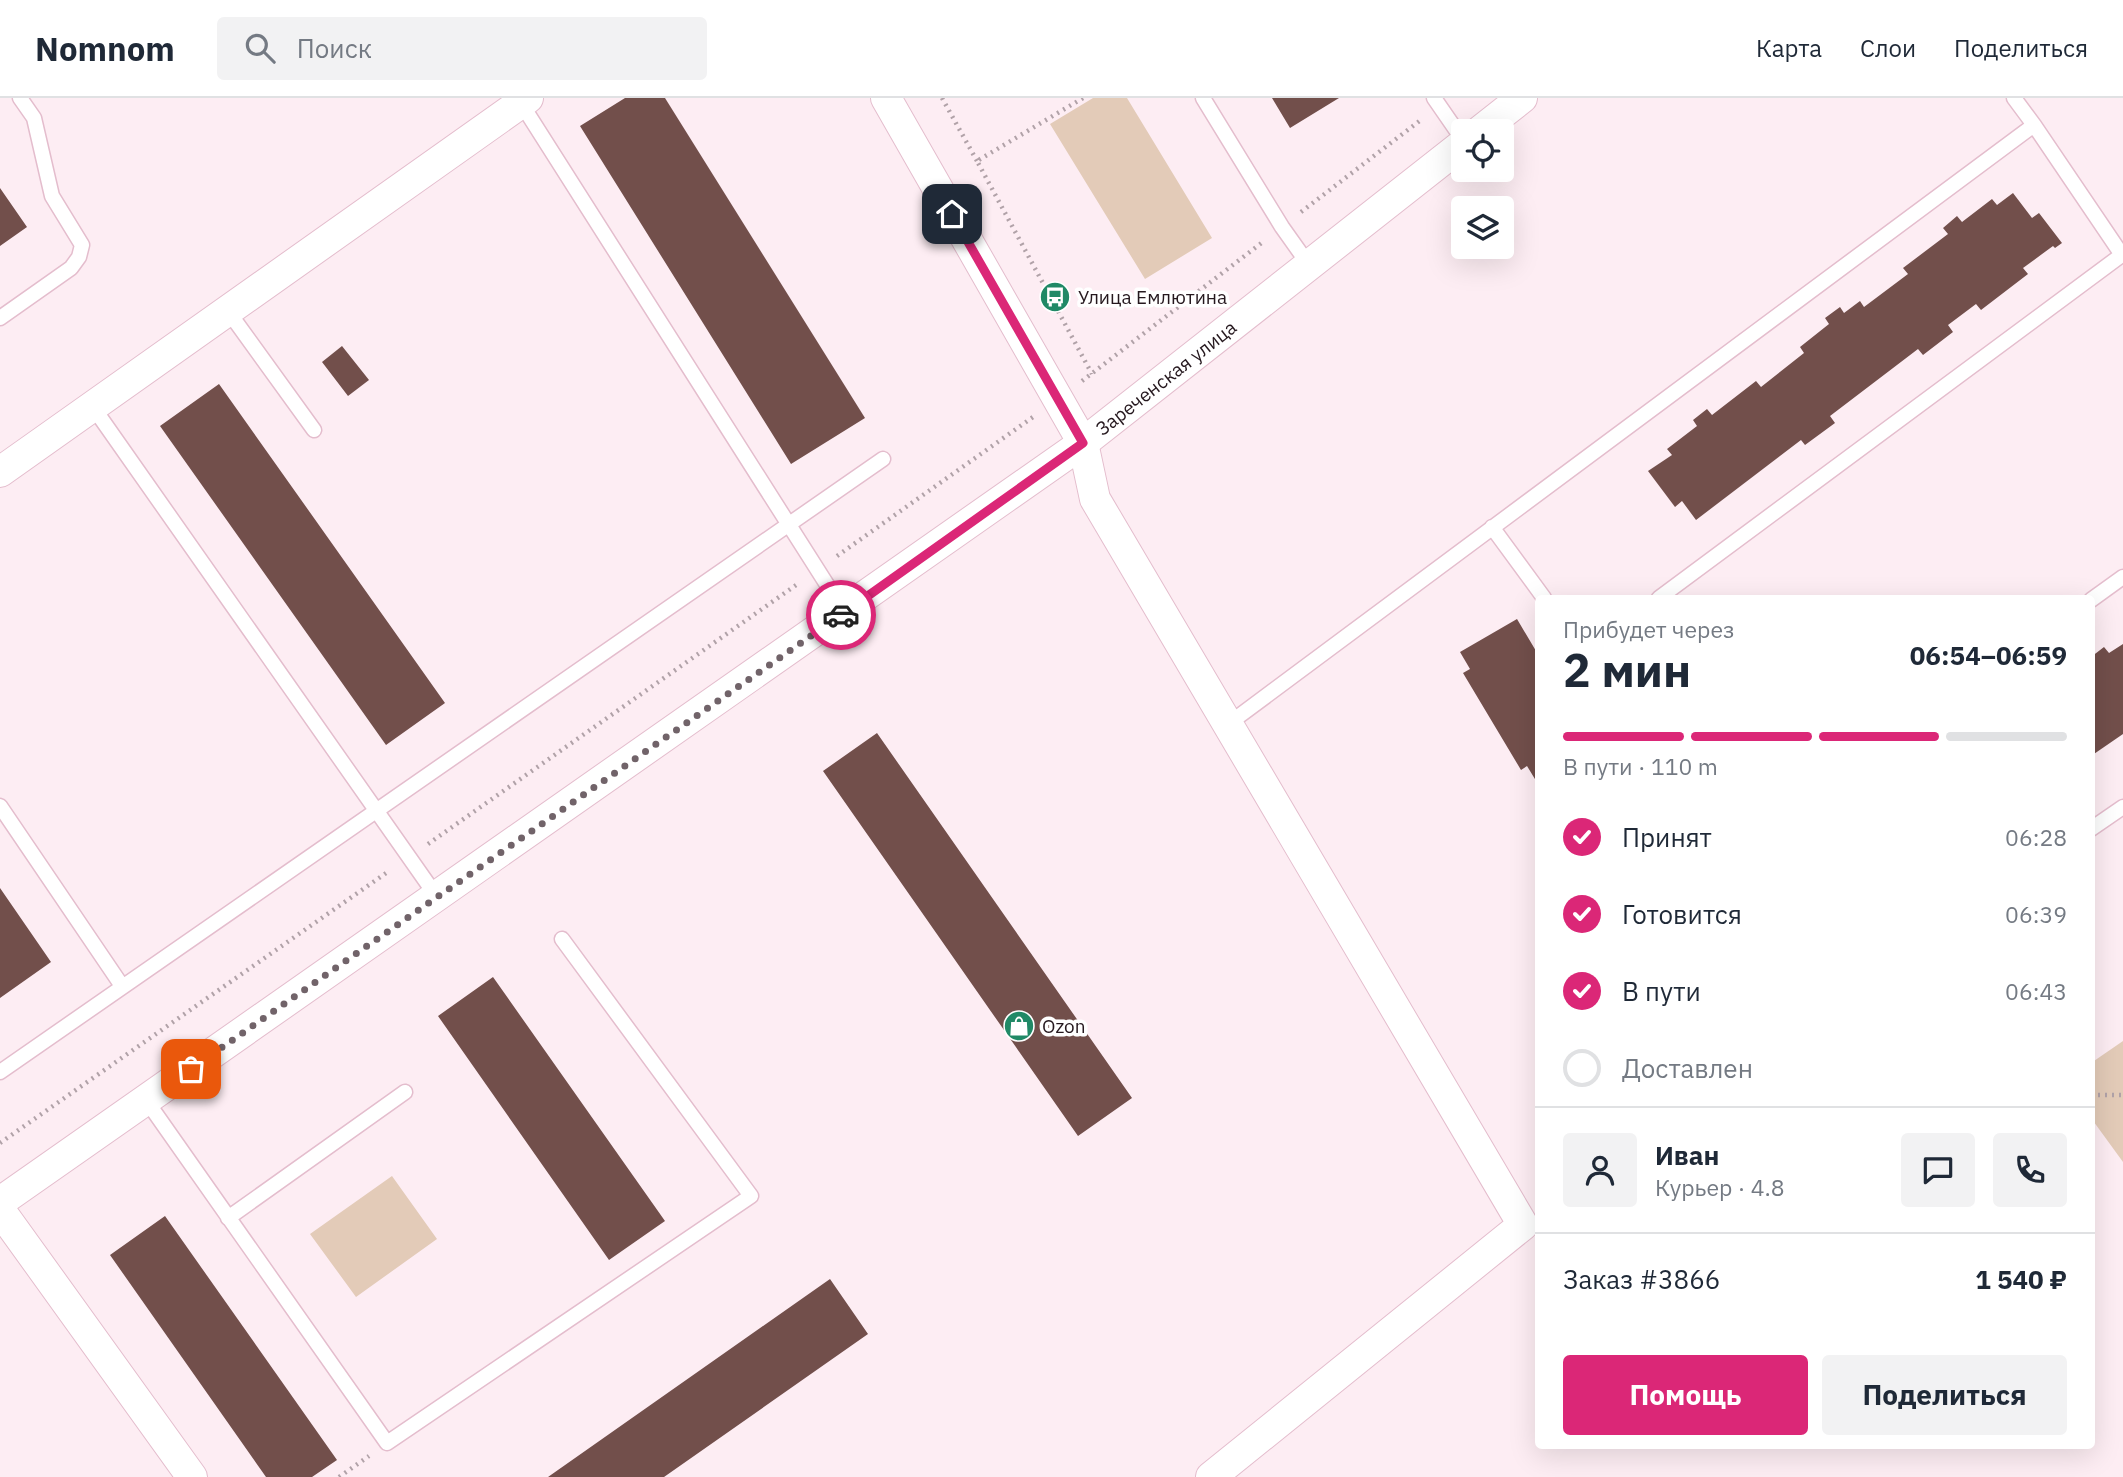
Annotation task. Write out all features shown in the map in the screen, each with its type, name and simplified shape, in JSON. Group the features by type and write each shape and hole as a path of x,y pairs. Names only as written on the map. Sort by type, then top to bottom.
{"street":[{"path":"886,98 1083,443 1095,499 1227,724 1531,1220 1211,1477"},
{"path":"1495,119 1522,98"},
{"path":"0,472 522,100"},
{"name":"Зареченская улица","path":"0,1202 845,613 1083,443 1451,152"},
{"path":"0,1210 192,1477"}],"lane":[{"path":"0,318 71,268 79,257 82,245 52,196 33,118 20,98"},
{"path":"1203,98 1282,227 1309,265"},
{"path":"1663,595 2122,255 2014,98"},
{"path":"522,100 845,613"},
{"path":"1436,102 1451,124"},
{"path":"1227,724 2034,125"},
{"path":"228,311 314,430"},
{"path":"93,407 437,897"},
{"path":"0,1072 883,459"},
{"path":"1492,527 1542,595"},
{"path":"2095,597 2123,578"},
{"path":"0,806 122,986"},
{"path":"2095,826 2123,807"},
{"path":"146,1100 387,1443 751,1196 562,939"},
{"path":"228,1218 405,1092"}],"path":[{"path":"942,98 1092,374"},
{"path":"977,161 1083,98"},
{"path":"0,1143 1058,400 1282,227 1436,102"},
{"path":"2095,1094 2123,1095"},
{"path":"339,1477 387,1443"}],"shaded area":[{"path":"1093,98 1127,98 1212,238 1145,279 1050,124"},
{"path":"2123,1041 2123,1162 2095,1124 2095,1060"},
{"path":"392,1176 437,1239 356,1297 310,1234"}],"building":[{"path":"625,98 665,98 865,418 791,464 580,126"},
{"path":"1272,98 1339,98 1290,128"},
{"path":"0,188 27,227 0,246"},
{"path":"2013,193 2032,218 2039,213 2062,243 2055,248 2053,246 2023,268 2028,274 1981,310 1976,304 1948,325 1953,332 1923,355 1918,349 1830,416 1835,423 1805,445 1801,440 1696,520 1682,501 1675,507 1648,471 1672,455 1667,449 1697,426 1693,420 1707,409 1712,415 1756,381 1761,387 1804,353 1800,347 1829,324 1825,318 1840,307 1844,313 1860,301 1864,307 1908,274 1903,268 1948,234 1943,228 1957,216 1962,222 1992,199 1997,205"},
{"path":"342,346 369,380 348,396 322,362"},
{"path":"219,384 445,703 386,745 160,426"},
{"path":"1517,619 1535,649 1535,779 1527,766 1521,770 1463,673 1470,669 1460,652"},
{"path":"2123,644 2123,734 2095,753 2095,654 2104,647 2109,653"},
{"path":"877,733 1132,1098 1078,1136 823,771"},
{"path":"0,888 51,962 0,998"},
{"path":"493,977 665,1221 609,1260 438,1016"},
{"path":"165,1216 337,1460 312,1477 266,1477 110,1255"},
{"path":"830,1279 868,1334 664,1477 548,1477"}],"way so far":[{"path":"191,1069 841,615"}],"place":[{"name":"Улица Емлютина","path":"1055,297"},
{"name":"Ozon","path":"1019,1026"}],"route":[{"path":"841,615 1083,443 952,214"}]}
